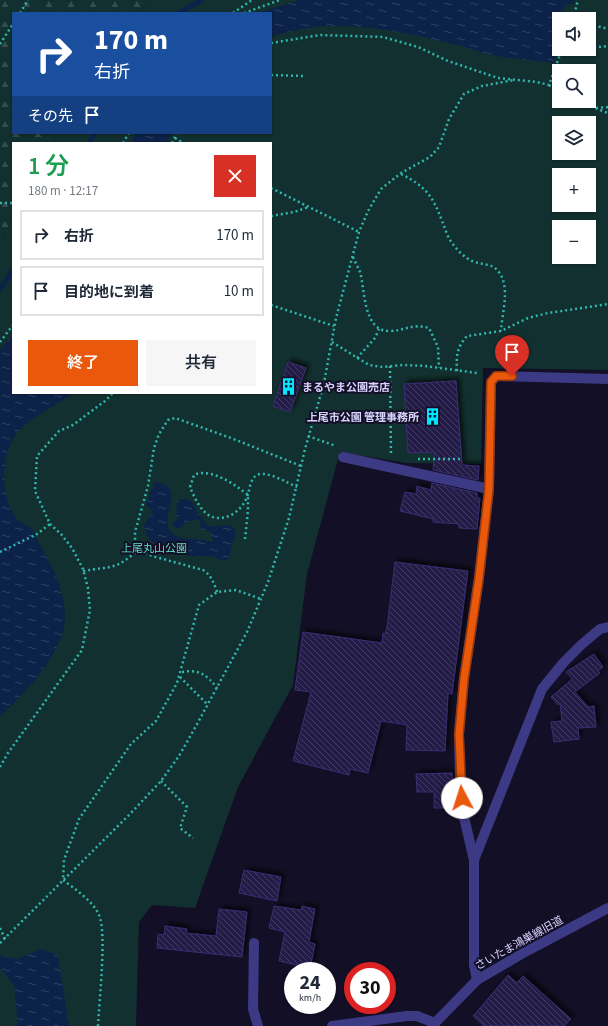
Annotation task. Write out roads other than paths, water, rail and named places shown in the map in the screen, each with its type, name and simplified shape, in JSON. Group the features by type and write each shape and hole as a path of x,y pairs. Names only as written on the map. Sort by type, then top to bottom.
{"street":[{"path":"477,980 474,965 473,945 474,860 463,813 460,782 459,734 464,679 479,578 489,489 491,382 496,376 608,379"},
{"path":"343,457 489,489"},
{"path":"474,860 542,689 564,662 581,646 600,629 608,627"},
{"name":"さいたま鴻巣線旧道","path":"434,1024 477,980 525,952 608,908"},
{"path":"254,943 253,1009 258,1026"},
{"path":"332,1026 407,1016 417,1016 434,1024"}],"water":[{"path":"299,0 575,0 574,3 568,5 561,12 552,12 552,56 555,56 553,63 493,55 411,34 364,27 317,27 294,30 272,37 272,12 262,12"},
{"path":"136,134 171,134 167,142 132,142"},
{"path":"12,336 12,394 72,394 34,418 20,430 10,446 7,456 4,479 8,501 18,520 32,530 47,556 61,591 65,615 61,638 49,661 34,681 0,717 0,350"},
{"path":"155,482 165,485 170,490 172,497 168,527 176,536 186,539 201,539 211,542 213,540 211,532 201,530 200,521 196,519 187,522 178,530 172,523 179,518 176,517 177,501 183,499 188,499 191,501 205,523 208,525 228,525 235,529 237,535 233,541 227,560 222,561 212,556 193,556 177,553 162,548 150,539 146,533 144,525 151,515 152,510 146,503"},
{"path":"41,949 58,955 69,1026 18,1026 14,986 0,968 0,955 17,959"}],"waterway":[{"path":"180,12 202,0"},
{"path":"90,142 94,134"},
{"path":"0,289 12,271"}],"place":[{"name":"まるやま公園売店","path":"289,387"},
{"name":"上尾市公園 管理事務所","path":"432,417"}],"park label":[{"name":"上尾丸山公園","path":"154,548"}]}
